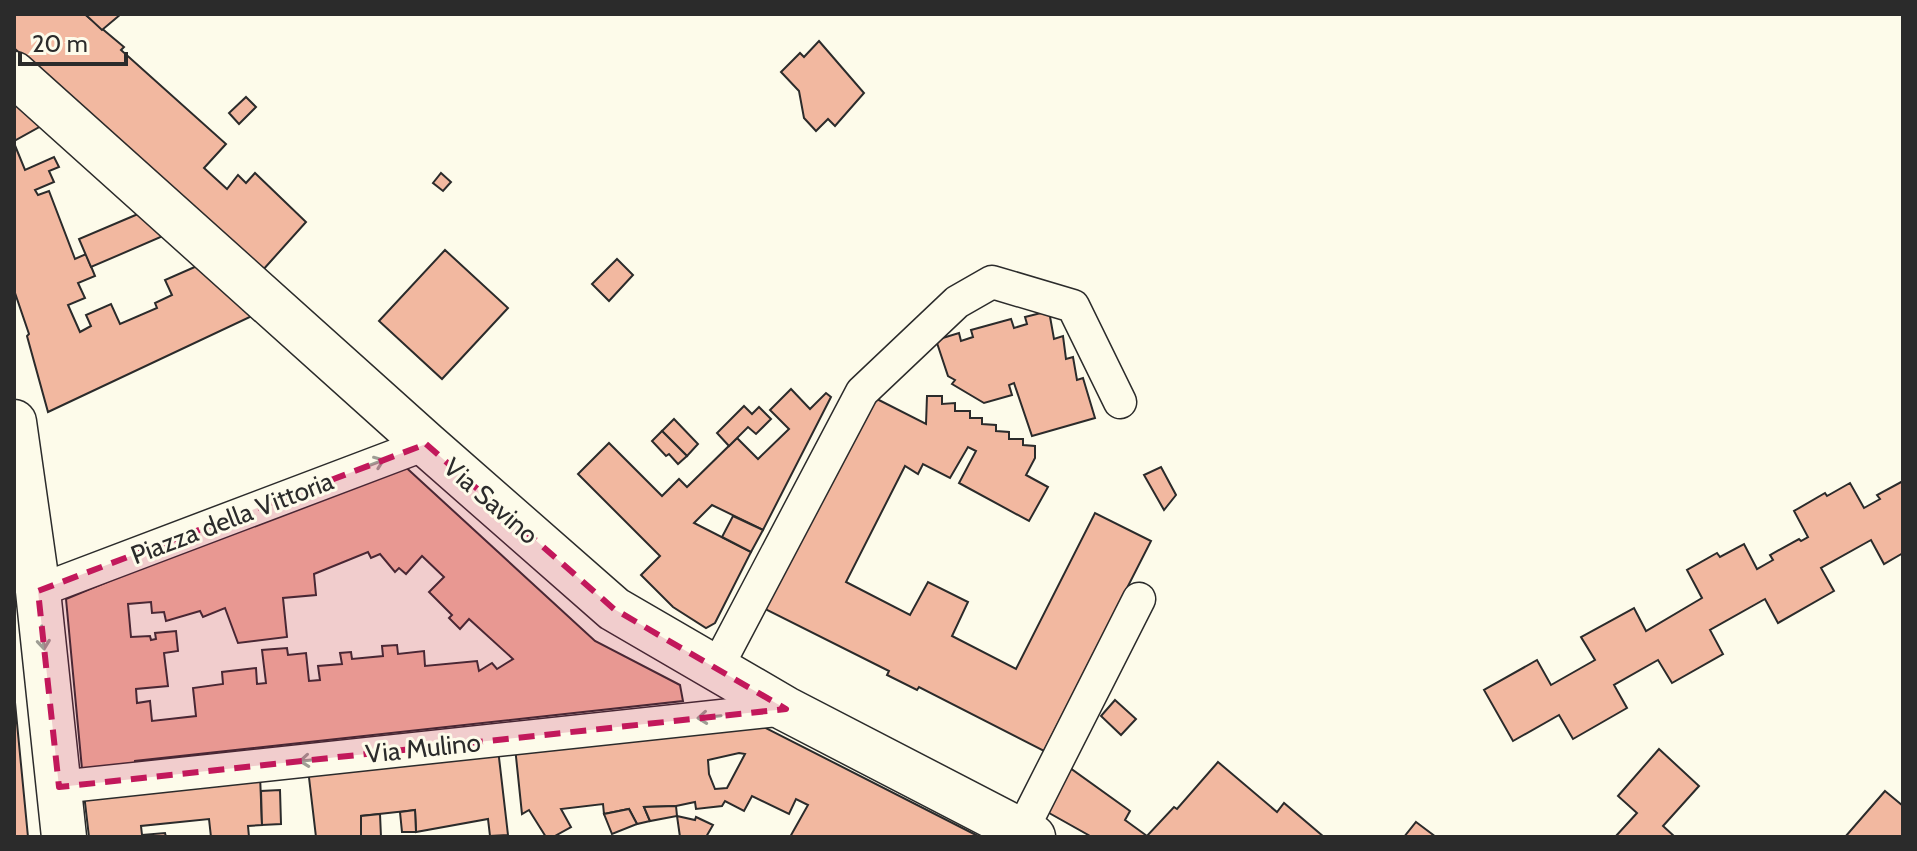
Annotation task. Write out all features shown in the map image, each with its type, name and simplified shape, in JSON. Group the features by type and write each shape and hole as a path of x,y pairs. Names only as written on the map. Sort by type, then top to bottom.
{"street":[{"name":"Via Savino","path":"14,74 614,609 786,709 1028,833"},
{"path":"716,669 862,392 957,302 992,282 1073,306 1120,402"},
{"path":"14,422 38,591 64,837"},
{"name":"Piazza della Vittoria","path":"38,591 426,444"},
{"path":"1028,833 1139,599"},
{"name":"Via Mulino","path":"59,787 786,709"}],"highlighted area":[{"path":"426,444 614,609 786,709 59,787 38,591"}],"building":[{"path":"14,14 90,14 87,16 124,47 121,50 226,144 204,168 227,189 238,175 246,183 255,173 306,222 262,271 14,48"},
{"path":"121,14 102,30 87,16"},
{"path":"819,41 864,93 835,126 828,119 816,131 804,118 799,91 781,72 800,53 804,57"},
{"path":"246,97 256,107 239,124 229,113"},
{"path":"14,102 41,126 14,141"},
{"path":"14,143 25,170 54,157 59,167 49,171 54,182 35,190 38,195 49,191 75,259 86,254 95,276 78,283 85,298 68,305 80,332 91,326 86,315 111,304 120,324 157,308 155,303 172,295 165,280 197,266 252,316 48,412 27,336 29,334 14,290"},
{"path":"441,173 451,182 443,191 433,183"},
{"path":"138,214 163,236 91,267 79,239"},
{"path":"445,250 508,308 442,379 379,321"},
{"path":"617,259 633,275 609,301 592,284"},
{"path":"1049,311 1054,339 1063,336 1066,359 1073,357 1077,380 1083,378 1095,418 1032,436 1014,383 1009,385 1012,395 984,403 952,384 955,380 948,376 936,340 959,333 961,341 973,337 971,330 1011,319 1014,328 1027,324 1025,317"},
{"path":"791,389 810,409 826,393 831,397 763,530 712,505 694,523 751,552 715,623 706,628 673,607 641,575 660,556 578,474 609,443 662,496 679,479 687,487 737,438 758,459 789,429 770,410"},
{"path":"871,396 926,424 927,396 942,396 942,404 955,403 955,411 970,411 970,418 982,418 982,424 996,425 996,431 1009,432 1009,439 1023,439 1023,445 1035,446 1035,458 1026,475 1048,487 1029,521 959,483 976,451 968,447 950,478 923,464 918,474 905,466 846,582 910,615 928,582 968,602 952,636 1016,669 1095,513 1151,541 1044,751 919,687 917,690 887,675 889,671 763,608"},
{"path":"744,406 752,414 759,407 771,419 756,434 748,427 729,446 717,433"},
{"path":"674,419 698,444 687,456 662,431"},
{"path":"662,431 687,456 678,464 652,441"},
{"path":"399,461 595,641 680,685 683,701 82,769 66,599","holes":["368,552 371,558 380,554 395,572 399,568 406,574 422,556 444,577 429,592 452,615 449,618 460,629 469,619 513,659 497,669 492,663 479,671 477,661 425,666 424,651 398,654 397,645 382,646 383,656 352,659 351,652 340,653 342,664 318,666 320,680 309,681 306,653 288,655 287,648 262,650 266,683 257,684 256,668 222,672 223,684 193,688 196,716 152,721 150,701 137,703 136,689 168,686 164,653 178,651 176,631 155,633 156,639 151,640 150,636 131,637 128,604 151,602 152,613 164,612 166,621 200,611 203,617 225,608 238,643 287,637 283,598 316,595 314,574"]},
{"path":"1161,467 1176,495 1164,510 1144,475"},
{"path":"1903,481 1903,553 1884,564 1871,540 1821,568 1834,591 1778,623 1765,599 1710,630 1723,654 1672,683 1658,660 1614,685 1627,708 1573,739 1559,715 1513,741 1484,690 1537,660 1551,685 1595,660 1581,637 1634,608 1646,631 1702,598 1687,570 1717,553 1720,557 1744,544 1757,569 1773,560 1770,555 1808,537 1794,511 1850,483 1864,508 1880,499 1877,495"},
{"path":"733,516 763,530 751,552 722,537"},
{"path":"14,692 28,837 14,837"},
{"path":"1115,700 1136,719 1121,735 1101,716"},
{"path":"752,721 980,837 790,837 808,805 796,799 789,814 752,796 744,811 725,801 722,806 696,809 695,802 644,807 650,821 637,824 629,809 604,814 603,804 561,809 571,827 553,837 546,837 529,810 522,814 515,747","holes":["745,754 727,788 715,789 708,760"]},
{"path":"498,749 508,835 490,836 488,819 416,832 415,810 361,816 361,837 316,837 308,769"},
{"path":"1659,749 1699,786 1663,826 1675,837 1615,837 1637,813 1618,796"},
{"path":"1218,762 1277,812 1284,803 1324,837 1092,837 1042,809 1070,768 1130,811 1125,820 1147,836 1174,807 1177,809"},
{"path":"260,775 262,825 248,826 249,837 211,837 209,819 141,826 142,835 165,833 166,837 89,837 84,794"},
{"path":"280,790 281,824 262,825 261,791"},
{"path":"1885,791 1903,806 1903,837 1845,837"},
{"path":"676,806 677,816 650,821 644,807"},
{"path":"629,809 637,824 612,834 604,814"},
{"path":"415,810 416,832 402,832 400,812"},
{"path":"380,814 381,837 361,837 361,816"},
{"path":"677,816 695,820 696,817 713,825 706,837 680,837"},
{"path":"1416,822 1436,837 1404,837"}]}
